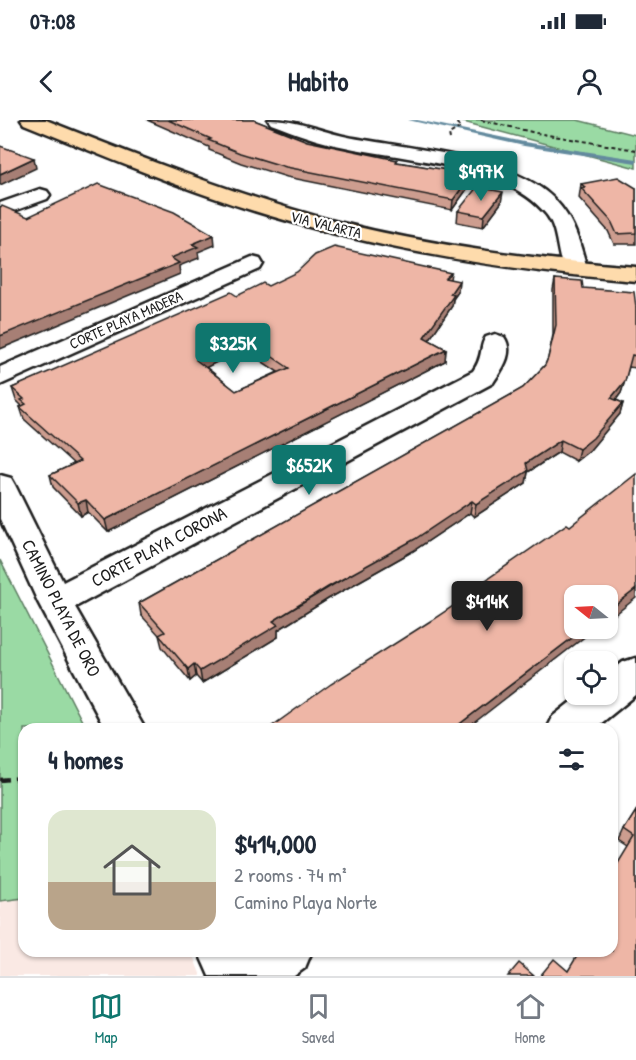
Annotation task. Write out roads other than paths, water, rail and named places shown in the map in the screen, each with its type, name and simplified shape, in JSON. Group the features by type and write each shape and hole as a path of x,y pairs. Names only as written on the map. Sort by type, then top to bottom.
{"main road":[{"name":"VIA VALARTA","path":"30,120 219,194 297,218 411,246 466,256 636,274"}],"street":[{"path":"277,120 316,135 499,175 552,208 567,229 575,269"},
{"path":"0,210 40,195"},
{"name":"CORTE PLAYA MADERA","path":"0,377 252,264"},
{"name":"CORTE PLAYA CORONA","path":"55,602 483,377 495,359 495,342"},
{"name":"CAMINO PLAYA DE ORO","path":"0,485 55,602 121,723"},
{"path":"574,723 636,673"},
{"path":"225,957 233,976"},
{"path":"254,976 280,957"}],"waterway":[{"path":"410,120 524,144 636,161"}]}
